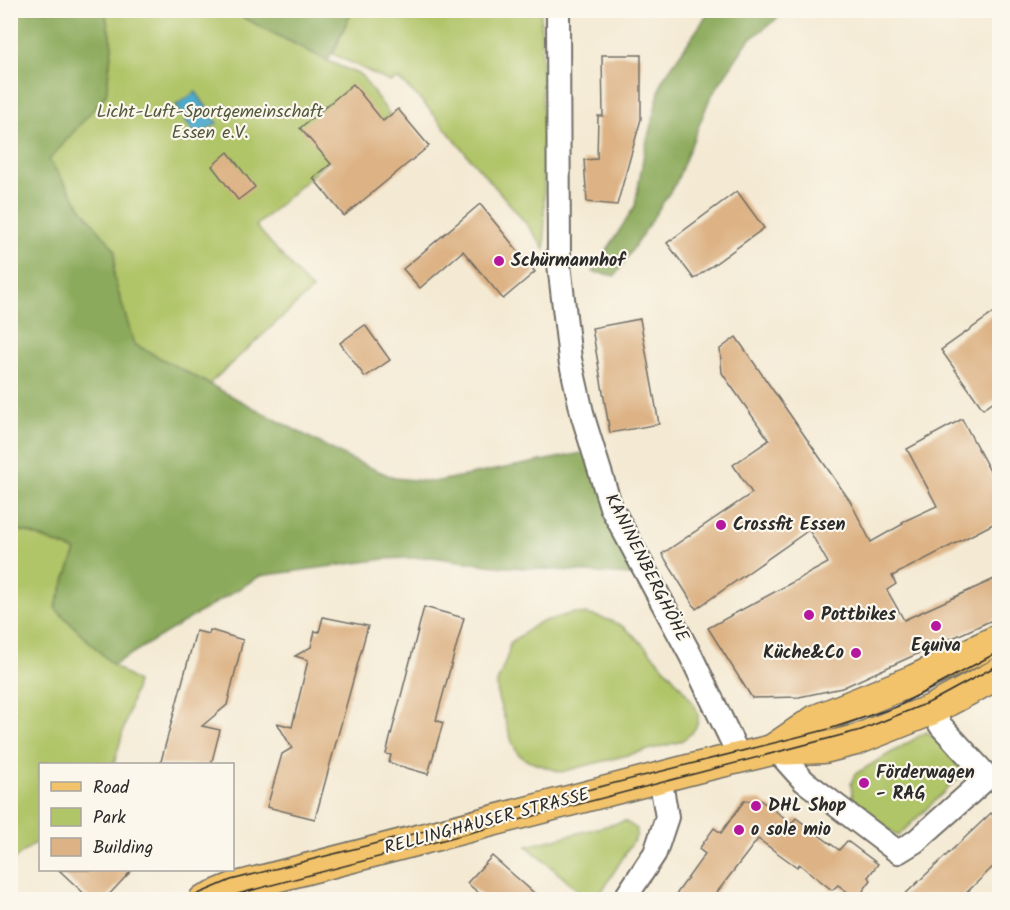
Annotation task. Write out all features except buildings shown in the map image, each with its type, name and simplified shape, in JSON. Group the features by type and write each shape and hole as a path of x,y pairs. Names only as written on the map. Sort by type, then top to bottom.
{"main road":[{"name":"RELLINGHAUSER STRASSE","path":"772,750 816,720 905,685 999,639"},
{"name":"RELLINGHAUSER STRASSE","path":"204,900 233,888 660,777 772,750 824,748 878,733 931,710 999,673"}],"street":[{"name":"KANINENBERGHÖHE","path":"558,10 559,264 570,359 583,417 611,507 691,656 740,758"},
{"path":"772,750 778,752 804,781 898,852 916,841 988,777 941,726 931,710"},
{"path":"624,900 655,853 667,817 660,777"}],"green space":[{"path":"352,10 328,61 230,11"},
{"path":"11,11 105,11 112,46 106,95 49,160 83,210 115,250 114,278 134,344 348,458 395,478 433,482 587,452 646,576 494,566 431,557 385,559 260,576 113,665 55,608 76,551 27,532 11,530"},
{"name":"Licht-Luft-Sportgemeinschaft Essen e.V.","path":"105,11 230,11 328,61 361,75 390,115 322,166 256,226 312,290 209,384 134,344 114,278 115,250 48,160 106,95 112,46"},
{"path":"352,11 541,11 545,249 505,198 416,95 398,79 390,82 333,54"},
{"path":"710,11 787,11 748,41 710,98 676,183 615,276 593,272 635,206 644,153 662,80"},
{"path":"11,530 27,532 76,551 55,608 113,665 137,682 114,763 39,763 39,840 11,862"},
{"path":"573,613 610,620 622,626 652,654 695,707 698,719 690,734 679,742 561,772 528,761 518,754 498,698 497,683 510,643 538,623"},
{"path":"926,732 932,735 965,772 898,836 853,804 851,784 855,774"},
{"path":"625,821 637,829 636,837 597,899 588,899 527,846"}],"water":[{"path":"196,92 217,123 196,137 176,105"}],"tram line":[{"path":"184,900 231,880 829,729 896,707 1000,651"},
{"path":"215,900 861,730 930,702 1000,664"}],"place":[{"name":"Schürmannhof","path":"499,261"},
{"name":"Crossfit Essen","path":"721,525"},
{"name":"Pottbikes","path":"809,615"},
{"name":"Equiva","path":"936,626"},
{"name":"Küche&Co","path":"856,653"},
{"name":"Förderwagen - RAG","path":"864,783"},
{"name":"DHL Shop","path":"756,806"},
{"name":"o sole mio","path":"739,830"}]}
